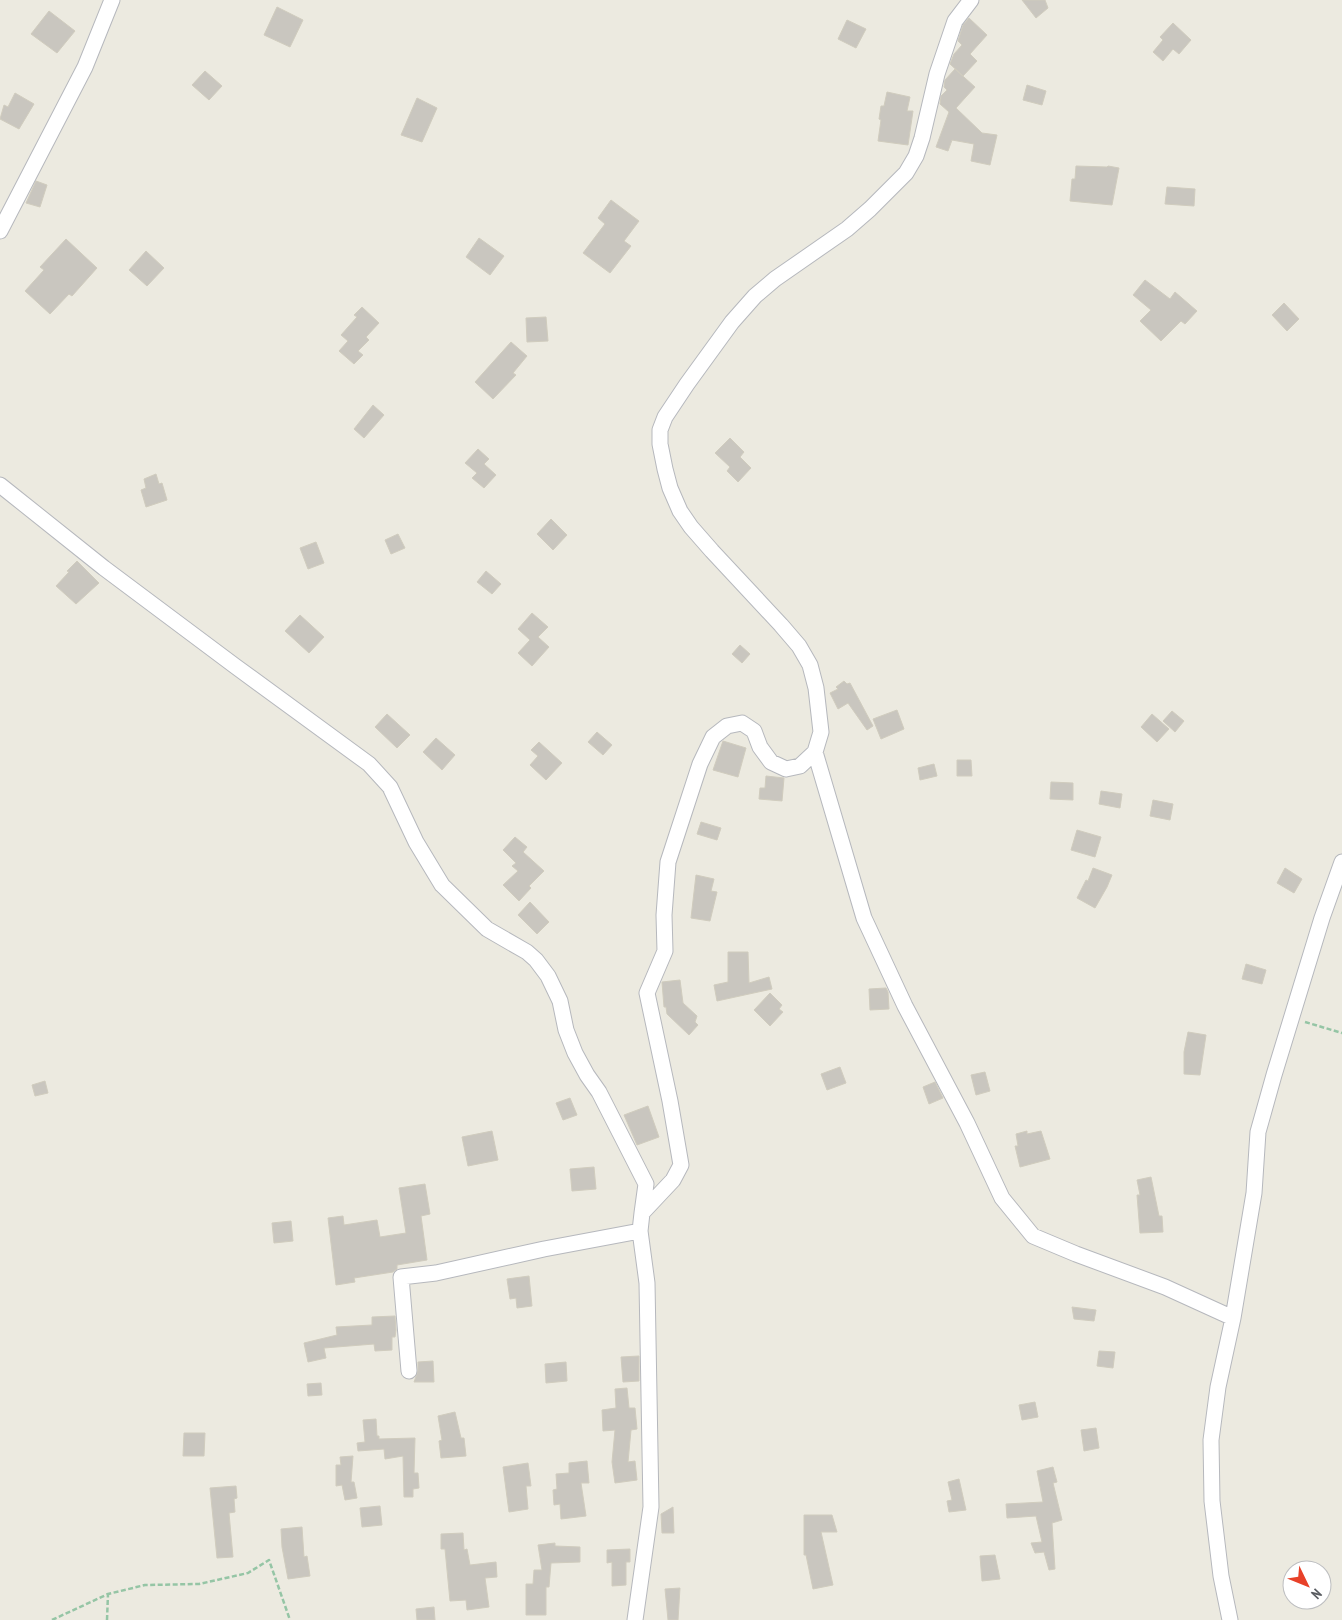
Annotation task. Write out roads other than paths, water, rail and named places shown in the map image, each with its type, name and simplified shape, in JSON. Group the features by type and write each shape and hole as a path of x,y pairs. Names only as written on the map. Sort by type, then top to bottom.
{"street":[{"path":"0,231 85,67 112,0"},
{"path":"642,1213 672,1180 681,1166 670,1101 647,993 665,951 664,915 668,862 700,764 713,736 727,726 742,723 754,731 760,747 771,762 786,770 800,766 815,752 821,732 819,704 810,665 781,625 691,527 680,511 670,488 665,469 660,444 660,430 665,417 687,384 749,302 775,279 847,228 870,209 906,173 916,156 922,138 937,74 955,21 971,0"},
{"path":"0,485 104,568 369,764 390,787 416,842 442,885 487,929 527,952 536,960 548,976 560,1001 566,1030 575,1053 599,1092 646,1184 640,1231 647,1283 652,1507 635,1620"},
{"path":"815,752 864,918 905,1006 967,1123 1002,1198 1032,1236 1165,1287 1234,1318"},
{"path":"1230,1620 1221,1576 1212,1501 1211,1440 1218,1387 1234,1318 1254,1193 1258,1132 1322,918 1342,862"},
{"path":"409,1371 401,1277 436,1273 544,1249 640,1231"}]}
